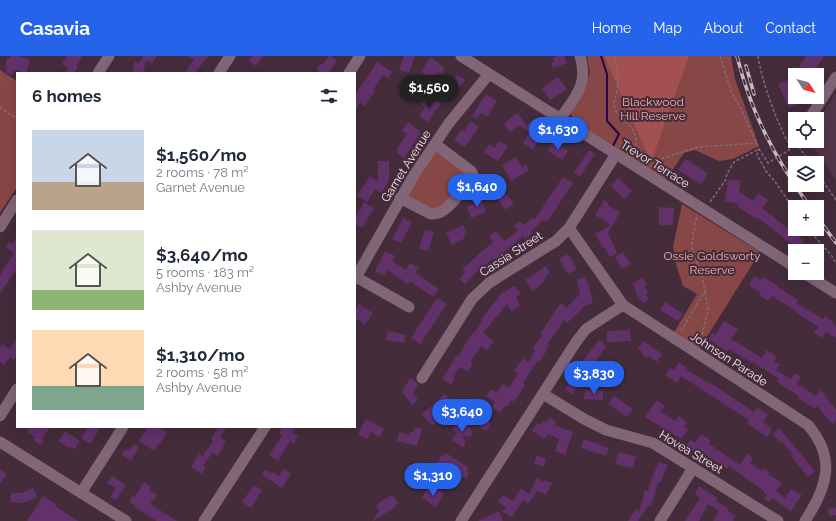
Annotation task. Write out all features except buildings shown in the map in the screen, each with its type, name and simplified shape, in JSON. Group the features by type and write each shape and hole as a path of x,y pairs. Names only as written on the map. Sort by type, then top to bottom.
{"street":[{"path":"99,72 109,56"},
{"path":"220,72 230,56"},
{"path":"350,72 360,56"},
{"name":"Trevor Terrace","path":"461,56 616,154 703,205 788,262"},
{"path":"560,118 581,87 584,78 583,63 580,56"},
{"name":"Garnet Avenue","path":"356,278 400,198 449,122 489,74"},
{"path":"814,112 836,77"},
{"path":"400,198 431,214 437,214 444,210 471,181 473,175 471,170 435,144"},
{"name":"Cassia Street","path":"422,378 472,299 489,283 556,241 569,228 616,154"},
{"path":"0,227 16,202"},
{"name":"Johnson Parade","path":"569,228 622,305 808,425 818,433 825,443 829,454 831,469 828,482 822,495 805,521"},
{"path":"356,278 409,307"},
{"path":"815,280 836,293"},
{"path":"460,521 576,342 586,329 622,305"},
{"path":"0,416 16,391"},
{"name":"Hovea Street","path":"543,394 584,419 606,430 653,443 778,521"},
{"path":"81,492 122,428"},
{"path":"204,521 264,428"},
{"path":"0,442 126,521"},
{"path":"660,521 693,468"}],"path":[{"path":"614,56 617,67 617,90 614,102 615,109 631,126 636,137 635,152 651,162 698,147 756,143"},
{"path":"720,56 731,91 759,149 768,163 790,148"},
{"path":"758,56 778,121 788,140"},
{"path":"0,107 16,118"},
{"path":"698,354 708,310 701,271 692,251 694,224 703,205 713,200 717,194 734,162 759,149"},
{"path":"759,149 757,155 766,171 788,201"},
{"path":"824,183 836,200"},
{"path":"814,236 832,256 836,264"},
{"path":"676,339 705,291"}],"shaded area":[{"path":"836,93 836,180 824,163 824,156 819,156 814,148 824,148 824,112"}],"green space":[{"name":"Blackwood Hill Reserve","path":"587,56 731,56 735,79 759,146 733,159 719,161 695,150 684,153 666,179 575,125 570,111 585,88 590,72"},
{"path":"604,56 689,56 651,162"},
{"path":"0,70 16,80 16,189 0,213"},
{"path":"436,146 468,172 469,180 436,212 403,197"},
{"name":"Ossie Goldsworty Reserve","path":"682,204 760,252 698,351 673,334 697,294 683,286 676,264 673,247"}],"waterway":[{"path":"601,56 607,74 607,121 619,134 612,148"}],"railway":[{"path":"737,56 750,97 766,135 786,172 805,200"},
{"path":"746,66 754,94"},
{"path":"824,227 836,243"}]}
